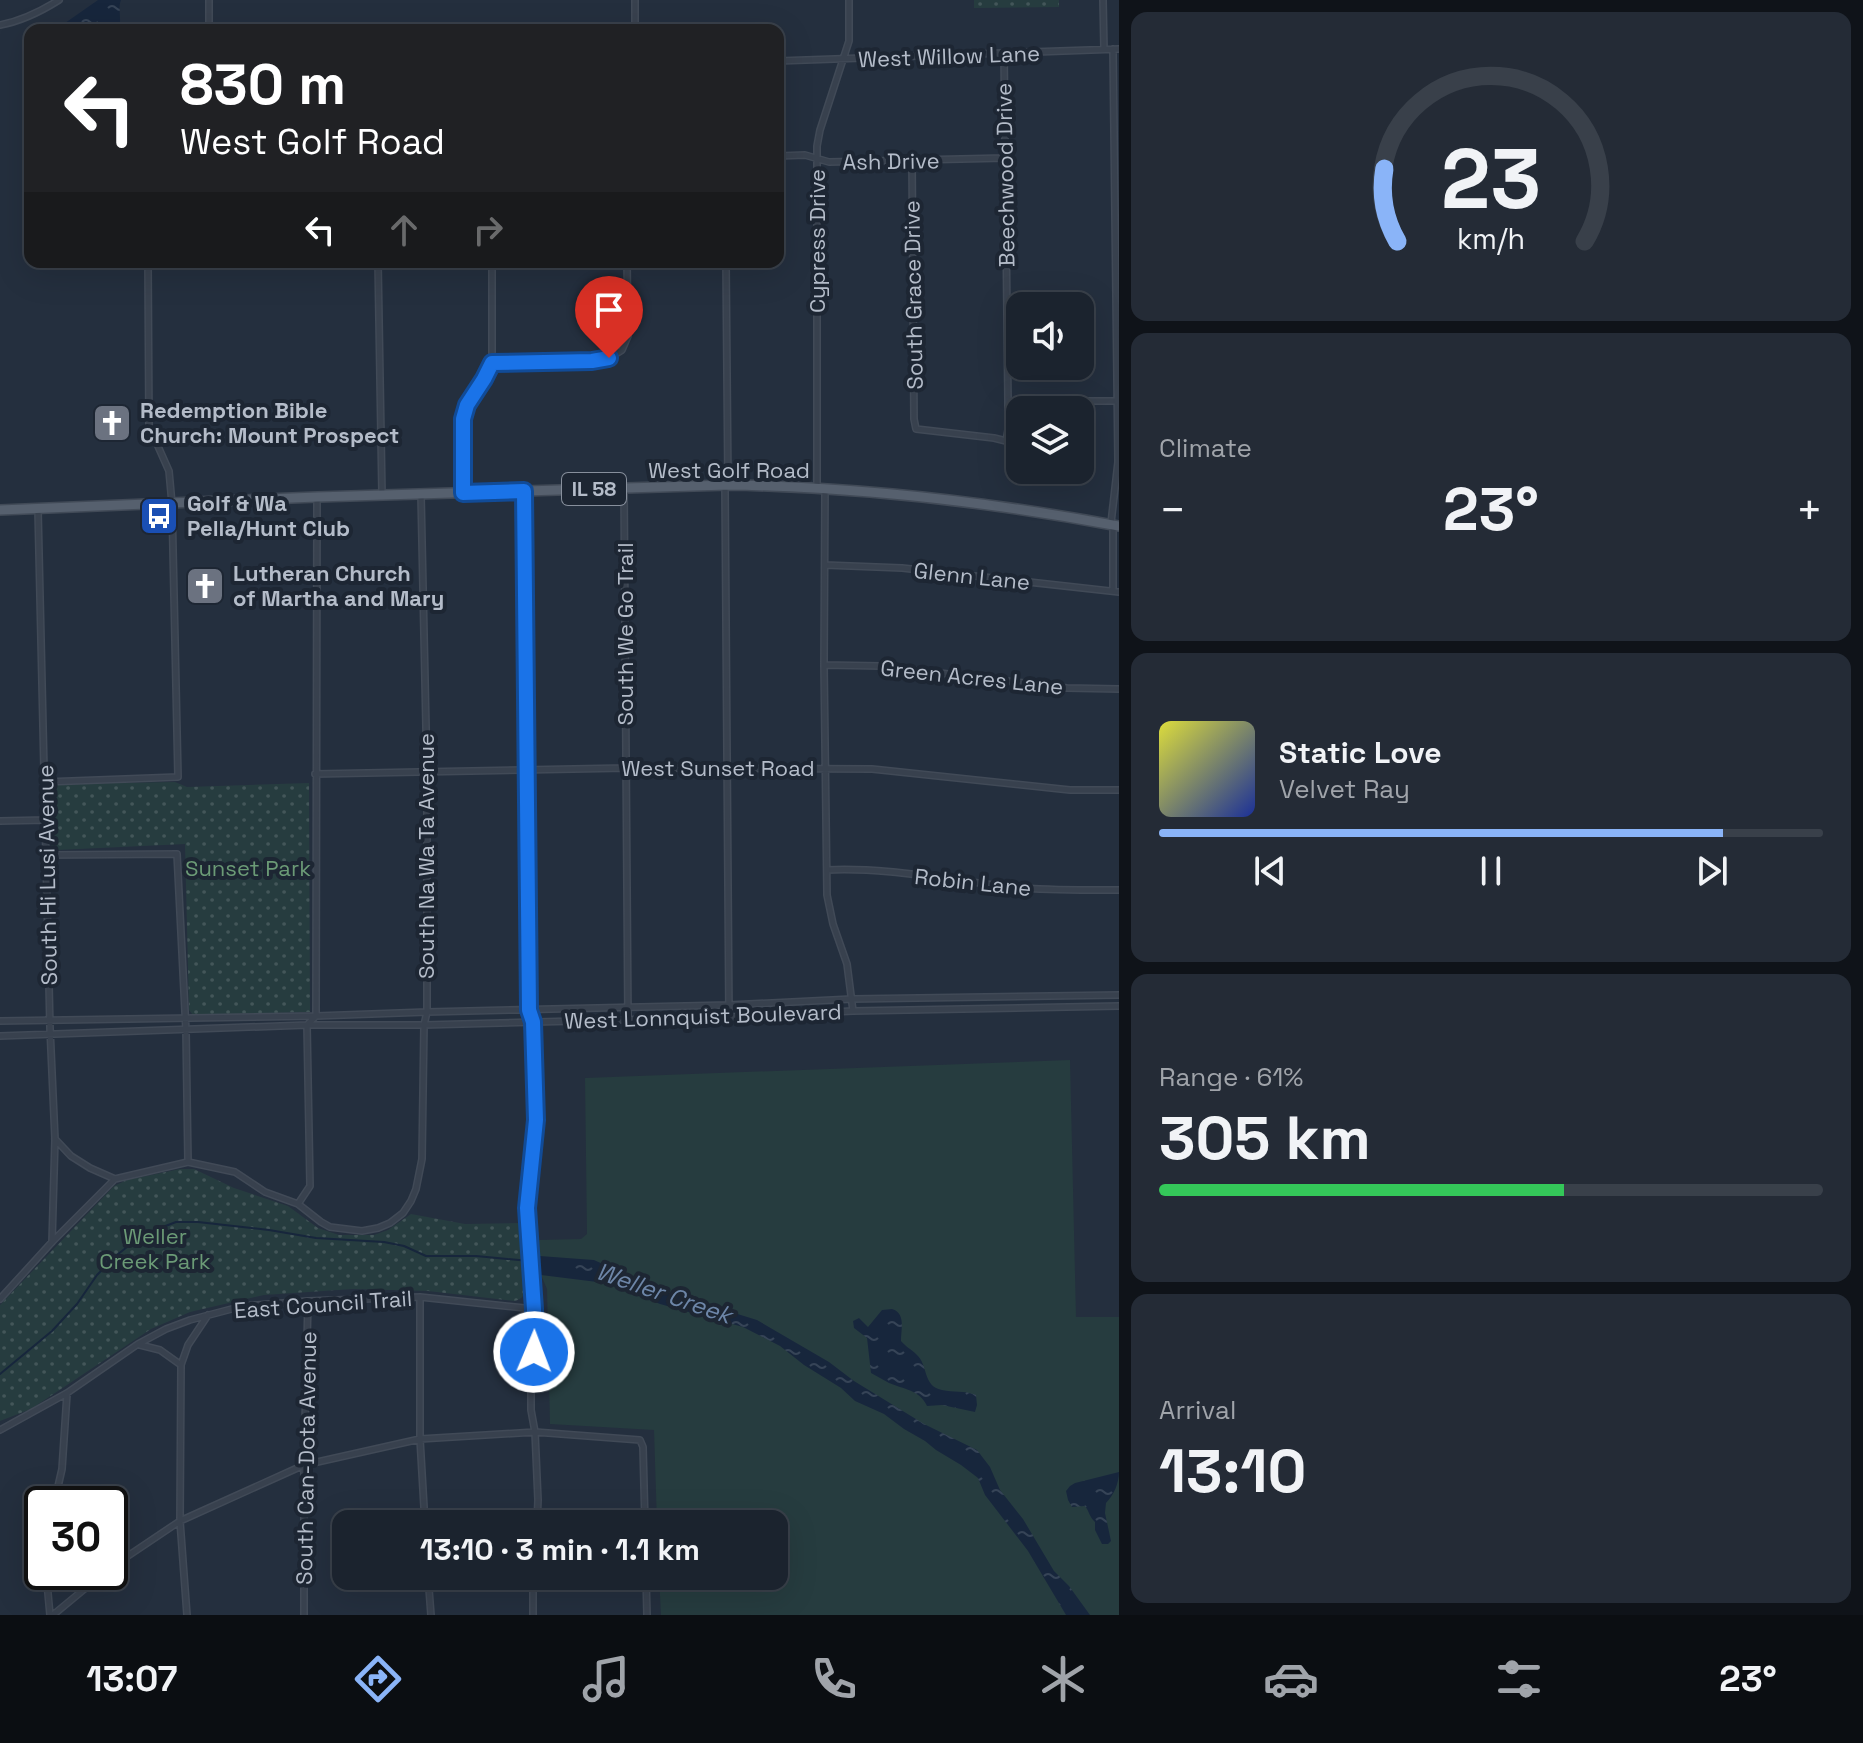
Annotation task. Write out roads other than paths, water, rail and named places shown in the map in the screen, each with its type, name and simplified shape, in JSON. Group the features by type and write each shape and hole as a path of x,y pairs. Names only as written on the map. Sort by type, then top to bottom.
{"main road":[{"name":"West Golf Road","path":"0,510 726,485 821,488 960,500 1114,525"}],"street":[{"path":"0,25 17,22 43,11 59,0"},
{"path":"209,0 209,24"},
{"path":"635,0 635,24"},
{"name":"Cypress Drive","path":"849,0 849,41 820,130 816,159 825,565 827,870 829,911 847,964 853,1011"},
{"path":"1103,0 1104,49"},
{"path":"1116,49 1116,592"},
{"name":"West Willow Lane","path":"784,61 1116,49"},
{"name":"Beechwood Drive","path":"1004,53 1008,396"},
{"name":"Ash Drive","path":"784,156 805,155 829,162 1005,158"},
{"name":"South Grace Drive","path":"912,161 916,429 1006,441"},
{"path":"45,782 178,777 172,504 169,471 149,426 148,268"},
{"path":"378,268 382,495"},
{"path":"463,493 463,419 467,405 492,363 492,268"},
{"path":"492,363 592,361 609,358 622,350 628,336 627,268"},
{"path":"726,268 729,1017"},
{"path":"1094,401 1118,401"},
{"name":"South We Go Trail","path":"624,488 628,1020"},
{"path":"524,491 529,1010 533,1022 536,1120 527,1208 534,1309 531,1399 537,1510"},
{"name":"South Na Wa Ta Avenue","path":"298,1204 336,1229 362,1231 378,1228 403,1213 411,1201 422,1159 424,1025 427,1012 427,773 421,494"},
{"path":"0,1299 115,1179 188,1162 235,1172 265,1192 298,1204 310,1186 307,1025 316,1016 317,497"},
{"name":"South Hi Lusi Avenue","path":"38,509 55,1139 52,1242"},
{"name":"Glenn Lane","path":"825,565 902,568 1116,592"},
{"name":"Green Acres Lane","path":"824,665 881,666 1052,687 1119,689"},
{"name":"West Sunset Road","path":"315,774 826,768 909,772 1070,790 1119,790"},
{"path":"0,821 46,820"},
{"path":"47,855 177,854 186,1031 188,1162"},
{"name":"Robin Lane","path":"827,870 859,869 1057,891 1119,890"},
{"name":"West Lonnquist Boulevard","path":"0,1021 1119,995"},
{"name":"West Lonnquist Boulevard","path":"0,1036 307,1025 424,1025 1119,1006"},
{"path":"55,1139 71,1156 115,1179"},
{"path":"420,1297 420,1439 424,1510"},
{"name":"East Council Trail","path":"0,1430 67,1393 138,1344 166,1329 243,1306 420,1297 534,1309"},
{"name":"South Can-Dota Avenue","path":"304,1615 308,1301"},
{"path":"187,1615 180,1521 181,1365 188,1345 208,1315"},
{"path":"138,1344 160,1350 181,1365"},
{"path":"58,1486 67,1393"},
{"path":"128,1556 180,1521 304,1465 420,1439 535,1432 640,1440 643,1447 645,1510"},
{"path":"49,1590 52,1615"},
{"path":"52,1615 83,1590"},
{"path":"429,1590 431,1615"},
{"path":"533,1590 533,1615"},
{"path":"646,1590 647,1615"}],"water":[{"path":"98,0 121,0 120,24 64,24"},
{"path":"540,1256 594,1260 663,1291 757,1320 829,1362 924,1424 977,1450 1054,1571 1090,1615 1066,1615 1028,1551 985,1495 978,1478 884,1414 855,1401 780,1346 743,1327 660,1304 605,1283 541,1275"},
{"path":"892,1309 901,1318 901,1341 920,1359 931,1384 942,1390 976,1395 975,1412 942,1405 927,1406 916,1393 871,1373 867,1338 854,1328 853,1321 859,1318 868,1327 882,1310"},
{"path":"1119,1472 1116,1489 1106,1503 1111,1541 1102,1544 1095,1530 1095,1522 1085,1506 1072,1507 1066,1491 1075,1483"}],"waterway":[{"name":"Weller Creek","path":"0,1374 52,1331 117,1255 142,1235 176,1222 269,1230 316,1238 384,1242 404,1246 426,1256 476,1256 541,1262"}],"place":[{"name":"Redemption Bible Church: Mount Prospect","path":"112,423"},
{"name":"Golf & Wa Pella/Hunt Club","path":"159,516"},
{"name":"Lutheran Church of Martha and Mary","path":"205,586"}],"park label":[{"name":"Sunset Park","path":"248,868"},
{"name":"Weller Creek Park","path":"155,1248"}]}
